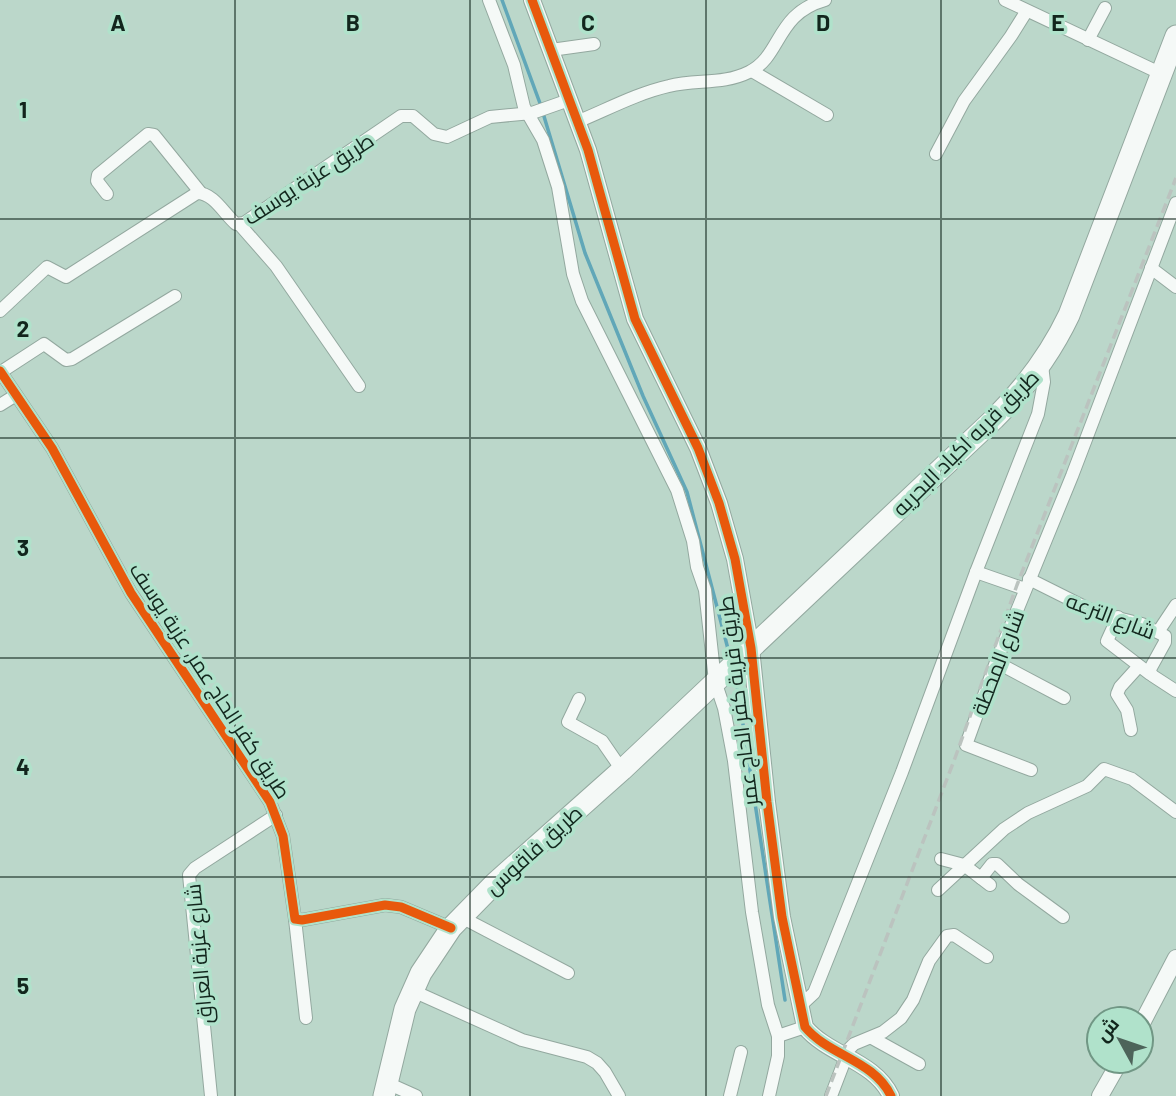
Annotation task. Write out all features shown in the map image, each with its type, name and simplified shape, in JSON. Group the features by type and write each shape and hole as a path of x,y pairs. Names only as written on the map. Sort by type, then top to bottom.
{"main road":[{"name":"طريق قريه اكياد البحريه","path":"751,648 994,419 1028,384 1042,365 1069,315 1176,36"},
{"name":"طريق فاقوس","path":"386,1089 405,1009 431,956 456,923 495,883 751,648"}],"street":[{"name":"طريق قرية كفر الحاج عمر","path":"489,0 530,113 543,140 558,187 573,274 582,301 682,502 693,541 694,559 705,590 715,681 724,708 734,761 750,898 768,1005 778,1036 778,1056 769,1096"},
{"name":"طريق قرية كفر الحاج عمر","path":"532,0 551,50 564,102 579,121 598,180 635,319 698,448 719,503 741,587 751,648 766,802 782,917 805,1027"},
{"path":"1005,0 1162,74"},
{"path":"579,121 653,90 674,85 726,80 752,71 764,59 790,20 817,1"},
{"path":"1088,40 1105,8"},
{"path":"936,154 964,101 1027,12"},
{"path":"551,50 594,44"},
{"path":"752,71 827,115"},
{"path":"530,113 564,102"},
{"name":"طريق عزبة يوسف","path":"107,194 97,181 98,175 148,134 154,135 200,192 212,198 233,222 240,225 401,116 413,116 434,134 447,137 490,117 530,113"},
{"path":"0,311 44,268 49,266 66,277 200,192"},
{"name":"شارع المحطة","path":"1031,770 966,745 1176,204"},
{"path":"240,225 276,266 359,386"},
{"path":"1151,268 1176,287"},
{"path":"1,372 44,344 66,360 72,359 175,296"},
{"path":"800,1006 814,993 902,772 1038,414 1044,382 1042,365"},
{"name":"طريق كفر الحاج عمر, عزبة يوسف","path":"1,372 52,447 131,593 256,780 276,815 286,850 306,1017"},
{"path":"0,405 16,395"},
{"name":"شارع الترعه","path":"976,572 1027,584 1087,609 1142,624 1158,632 1166,639 1150,674 1176,691"},
{"path":"1158,632 1176,605"},
{"path":"1118,617 1107,641 1150,674"},
{"path":"996,662 1063,698"},
{"path":"1130,730 1127,710 1117,694 1139,666"},
{"path":"579,699 568,722 602,741 622,769"},
{"path":"938,890 992,838 1016,821 1087,786 1104,769 1132,779 1176,812"},
{"name":"شارع عزبة العراق","path":"211,1096 189,875 195,868 276,815"},
{"path":"941,859 964,865 985,882 992,864 997,864 1018,884 1063,917"},
{"path":"295,919 385,905 401,907 456,923 568,973"},
{"path":"831,1096 846,1055 854,1044 872,1038 894,1024 908,1009 929,961 947,936 954,935 987,957"},
{"path":"1151,1005 1176,958"},
{"path":"413,991 522,1040 587,1057 605,1072 619,1096"},
{"path":"778,1036 805,1027 814,1036 873,1073 882,1081 891,1096"},
{"path":"872,1038 919,1064"},
{"path":"730,1096 741,1052"},
{"path":"1100,1096 1112,1075"},
{"path":"386,1089 416,1096"}],"waterway":[{"path":"502,0 541,106"},
{"path":"543,113 585,253 643,396 687,492 728,649"},
{"path":"737,685 785,1000"}],"railway":[{"path":"826,1096 955,758 1017,585 1176,178"}],"cycle path":[{"path":"532,0 588,150 635,319 698,448 719,503 735,559 751,648 782,917 805,1027 826,1045 874,1074 891,1096"},
{"path":"0,371 52,448 131,593 270,802 283,836 295,919 385,905 401,907 451,928"}]}
